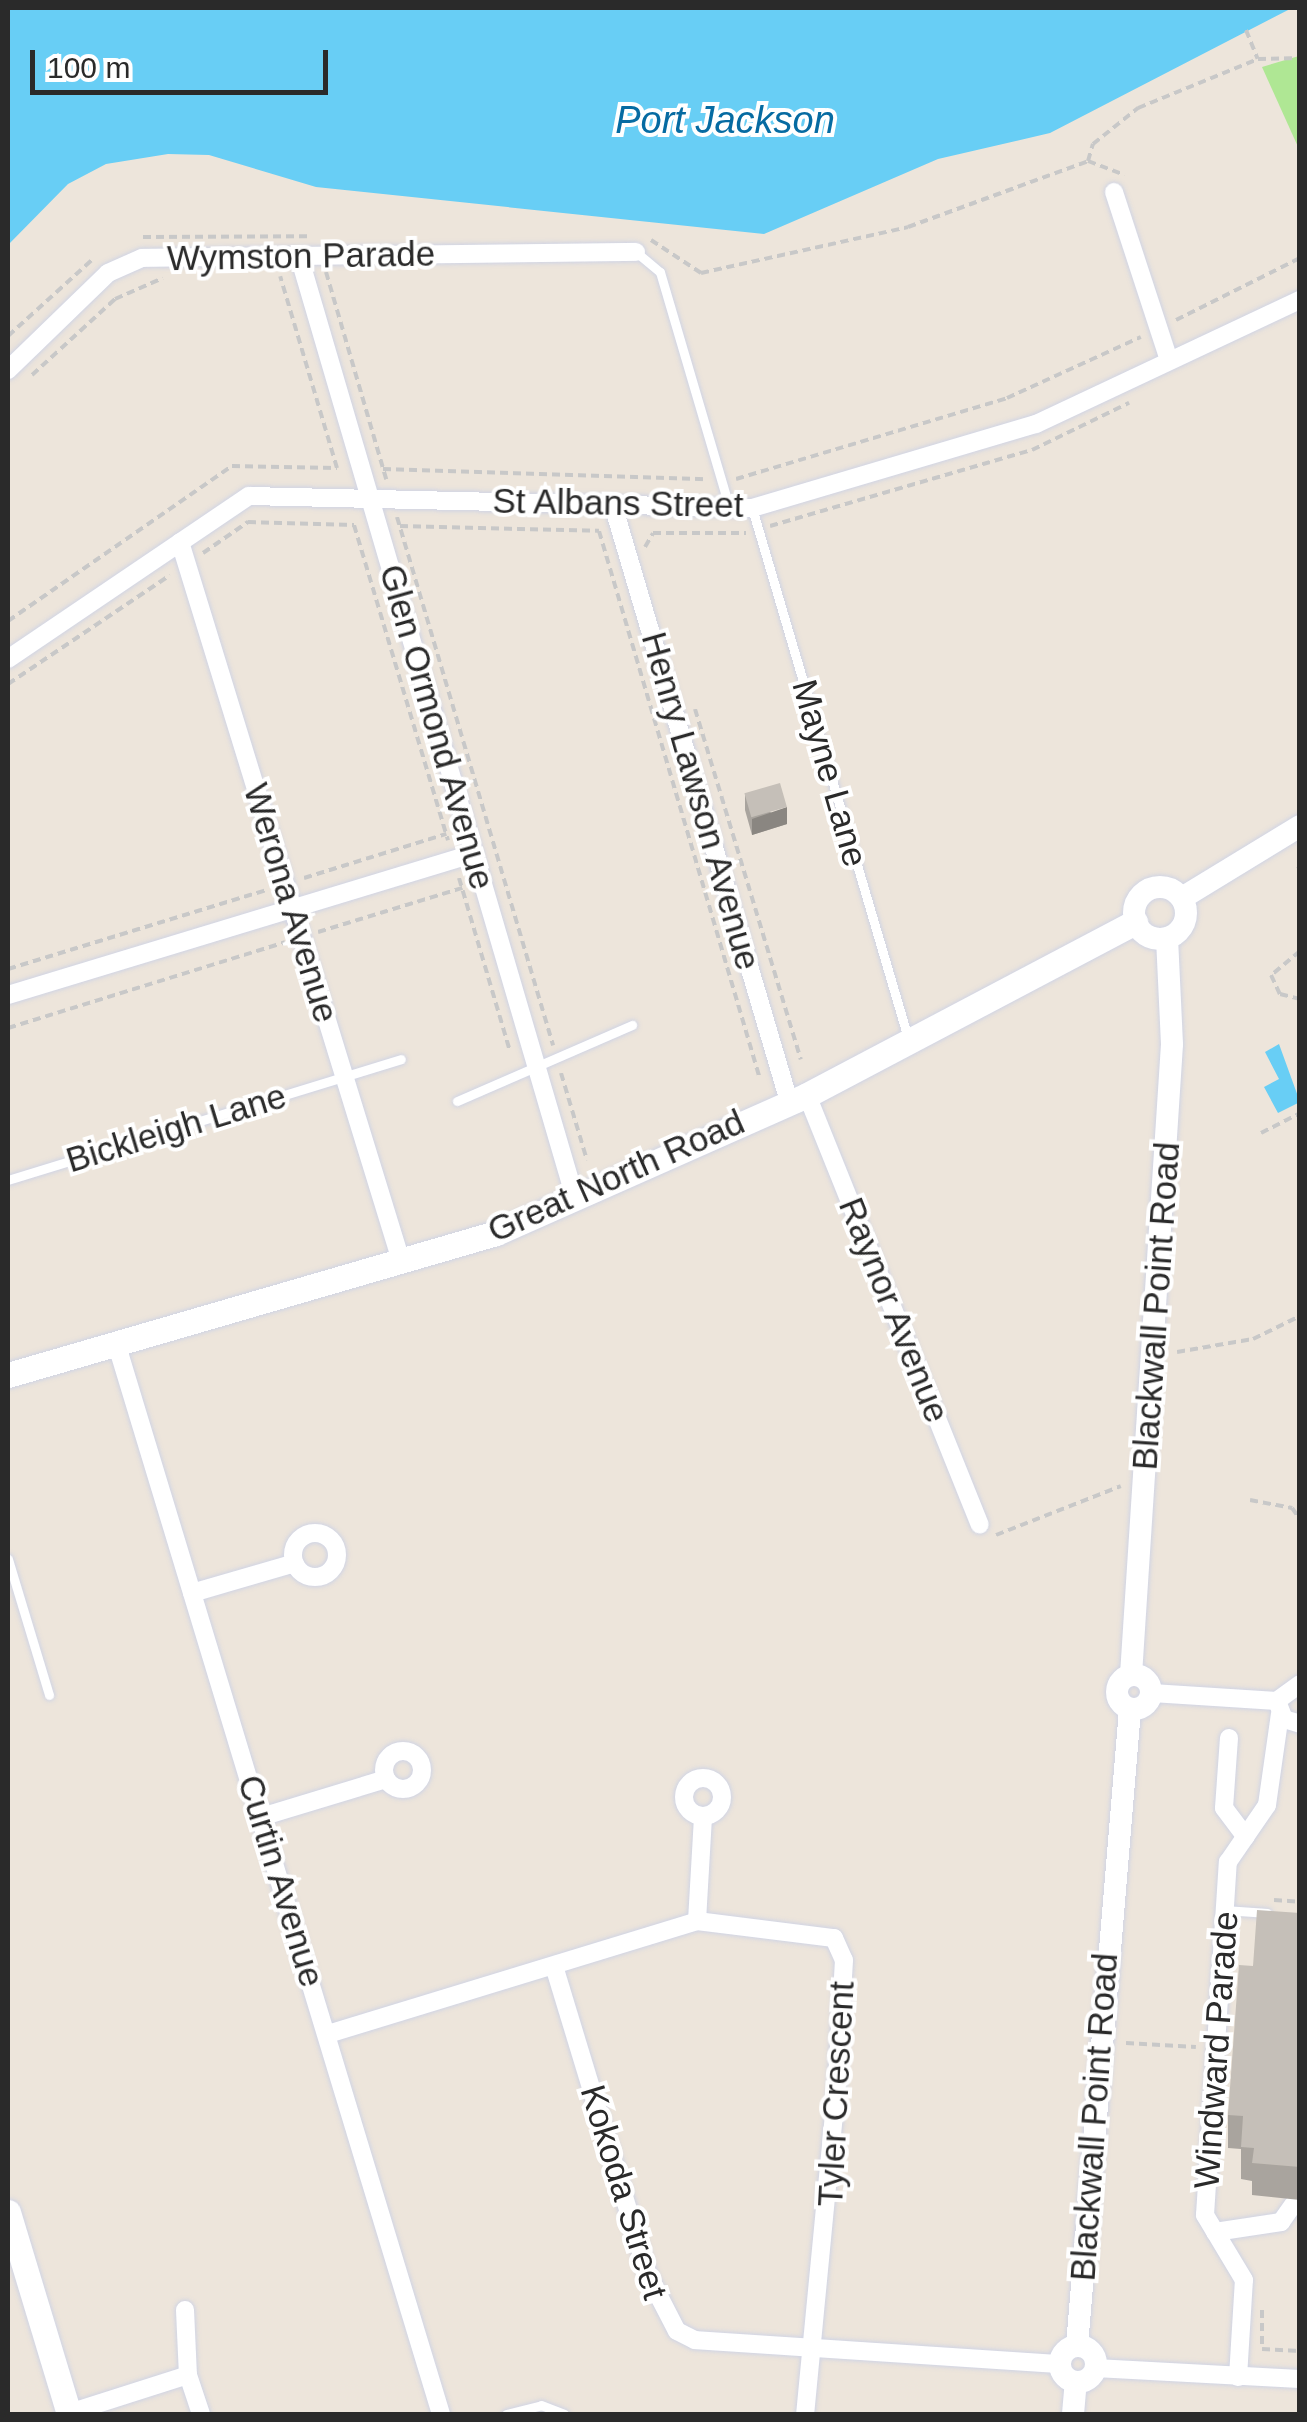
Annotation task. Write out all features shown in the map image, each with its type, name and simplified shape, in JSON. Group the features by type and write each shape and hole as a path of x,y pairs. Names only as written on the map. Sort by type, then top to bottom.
{"main road":[{"name":"Great North Road","path":"8,1375 70,1363 402,1264 575,1198 798,1096 1135,922"},
{"name":"Great North Road","path":"8,1391 70,1363"},
{"path":"8,2212 69,2414"}],"street":[{"path":"1114,192 1170,360"},
{"name":"Wymston Parade","path":"15,376 108,273 142,258 636,252"},
{"name":"Glen Ormond Avenue","path":"299,256 575,1198"},
{"name":"St Albans Street","path":"8,659 249,496 752,508 1036,424 1300,300"},
{"name":"Henry Lawson Avenue","path":"613,504 798,1096"},
{"name":"Werona Avenue","path":"180,542 402,1264"},
{"path":"1182,898 1185,922 1167,938 1148,936 1135,922 1135,904 1150,888 1182,898 1300,826"},
{"path":"8,995 474,853"},
{"name":"Blackwall Point Road","path":"1077,2346 1130,1709 1117,1694 1131,1675 1172,1044 1167,938"},
{"name":"Raynor Avenue","path":"798,1096 980,1525"},
{"name":"Curtin Avenue","path":"118,1348 441,2414"},
{"path":"192,1593 294,1563"},
{"path":"1131,1675 1152,1693 1279,1707 1300,1724"},
{"path":"1279,1707 1300,1684"},
{"path":"1130,1709 1152,1693"},
{"name":"Windward Parade","path":"1238,2377 1244,2280 1205,2216 1228,1862 1266,1805 1279,1707"},
{"path":"1229,1738 1224,1808 1246,1837"},
{"path":"260,1817 386,1779"},
{"path":"698,1922 703,1816"},
{"name":"Tyler Crescent","path":"328,2034 698,1922 808,1930 834,1938 844,1960 815,2348 805,2414"},
{"name":"Kokoda Street","path":"554,1966 661,2312 695,2340 1060,2364"},
{"path":"1215,2232 1281,2222 1292,2204"},
{"path":"185,2310 188,2374 201,2414"},
{"path":"1073,2414 1076,2382 1060,2364 1077,2346 1095,2368"},
{"path":"1076,2382 1095,2368 1300,2380"},
{"path":"69,2414 188,2374"}],"lane":[{"path":"636,252 660,272 729,508"},
{"name":"Mayne Lane","path":"752,508 908,1038"},
{"path":"457,1101 632,1025"},
{"name":"Bickleigh Lane","path":"8,1180 401,1059"},
{"path":"8,1559 49,1694"},
{"path":"1225,1910 1284,1914"},
{"path":"506,2414 542,2404 564,2414"}],"path":[{"path":"1246,30 1258,59"},
{"path":"675,260 701,273 828,247 1068,174 1138,108 1258,59 1300,58"},
{"path":"1172,322 1300,258"},
{"path":"325,270 586,1160"},
{"path":"8,621 232,466 337,468 280,274 262,274"},
{"path":"15,376 115,300 176,275"},
{"path":"732,480 1008,398 1145,334"},
{"path":"383,469 712,480"},
{"path":"8,684 248,522 354,524 518,1075"},
{"path":"400,526 598,532 760,1080"},
{"path":"650,564 645,545 653,533"},
{"path":"691,697 802,1059"},
{"path":"8,969 446,834"},
{"path":"8,1028 462,888"},
{"path":"1300,951 1271,975 1280,994 1300,999"},
{"path":"1261,1133 1300,1113"},
{"path":"1178,1352 1253,1339 1300,1316"},
{"path":"980,1525 998,1536 1121,1486"},
{"path":"1250,1500 1292,1508 1300,1519"},
{"path":"1126,2044 1216,2048"}],"green space":[{"path":"1300,56 1299,149 1262,67"}],"water":[{"name":"Port Jackson","path":"8,8 1292,8 1050,133 938,159 764,234 316,187 209,155 168,154 106,164 68,184 8,245"},
{"path":"1279,1044 1300,1102 1278,1113 1264,1087 1279,1079 1265,1052"}],"building":[{"path":"780,783 787,807 751,817 744,793"},
{"path":"1257,1910 1300,1913 1300,2167 1252,2163 1254,2148 1241,2147 1243,2116 1228,2115 1239,1965 1253,1966"}]}
